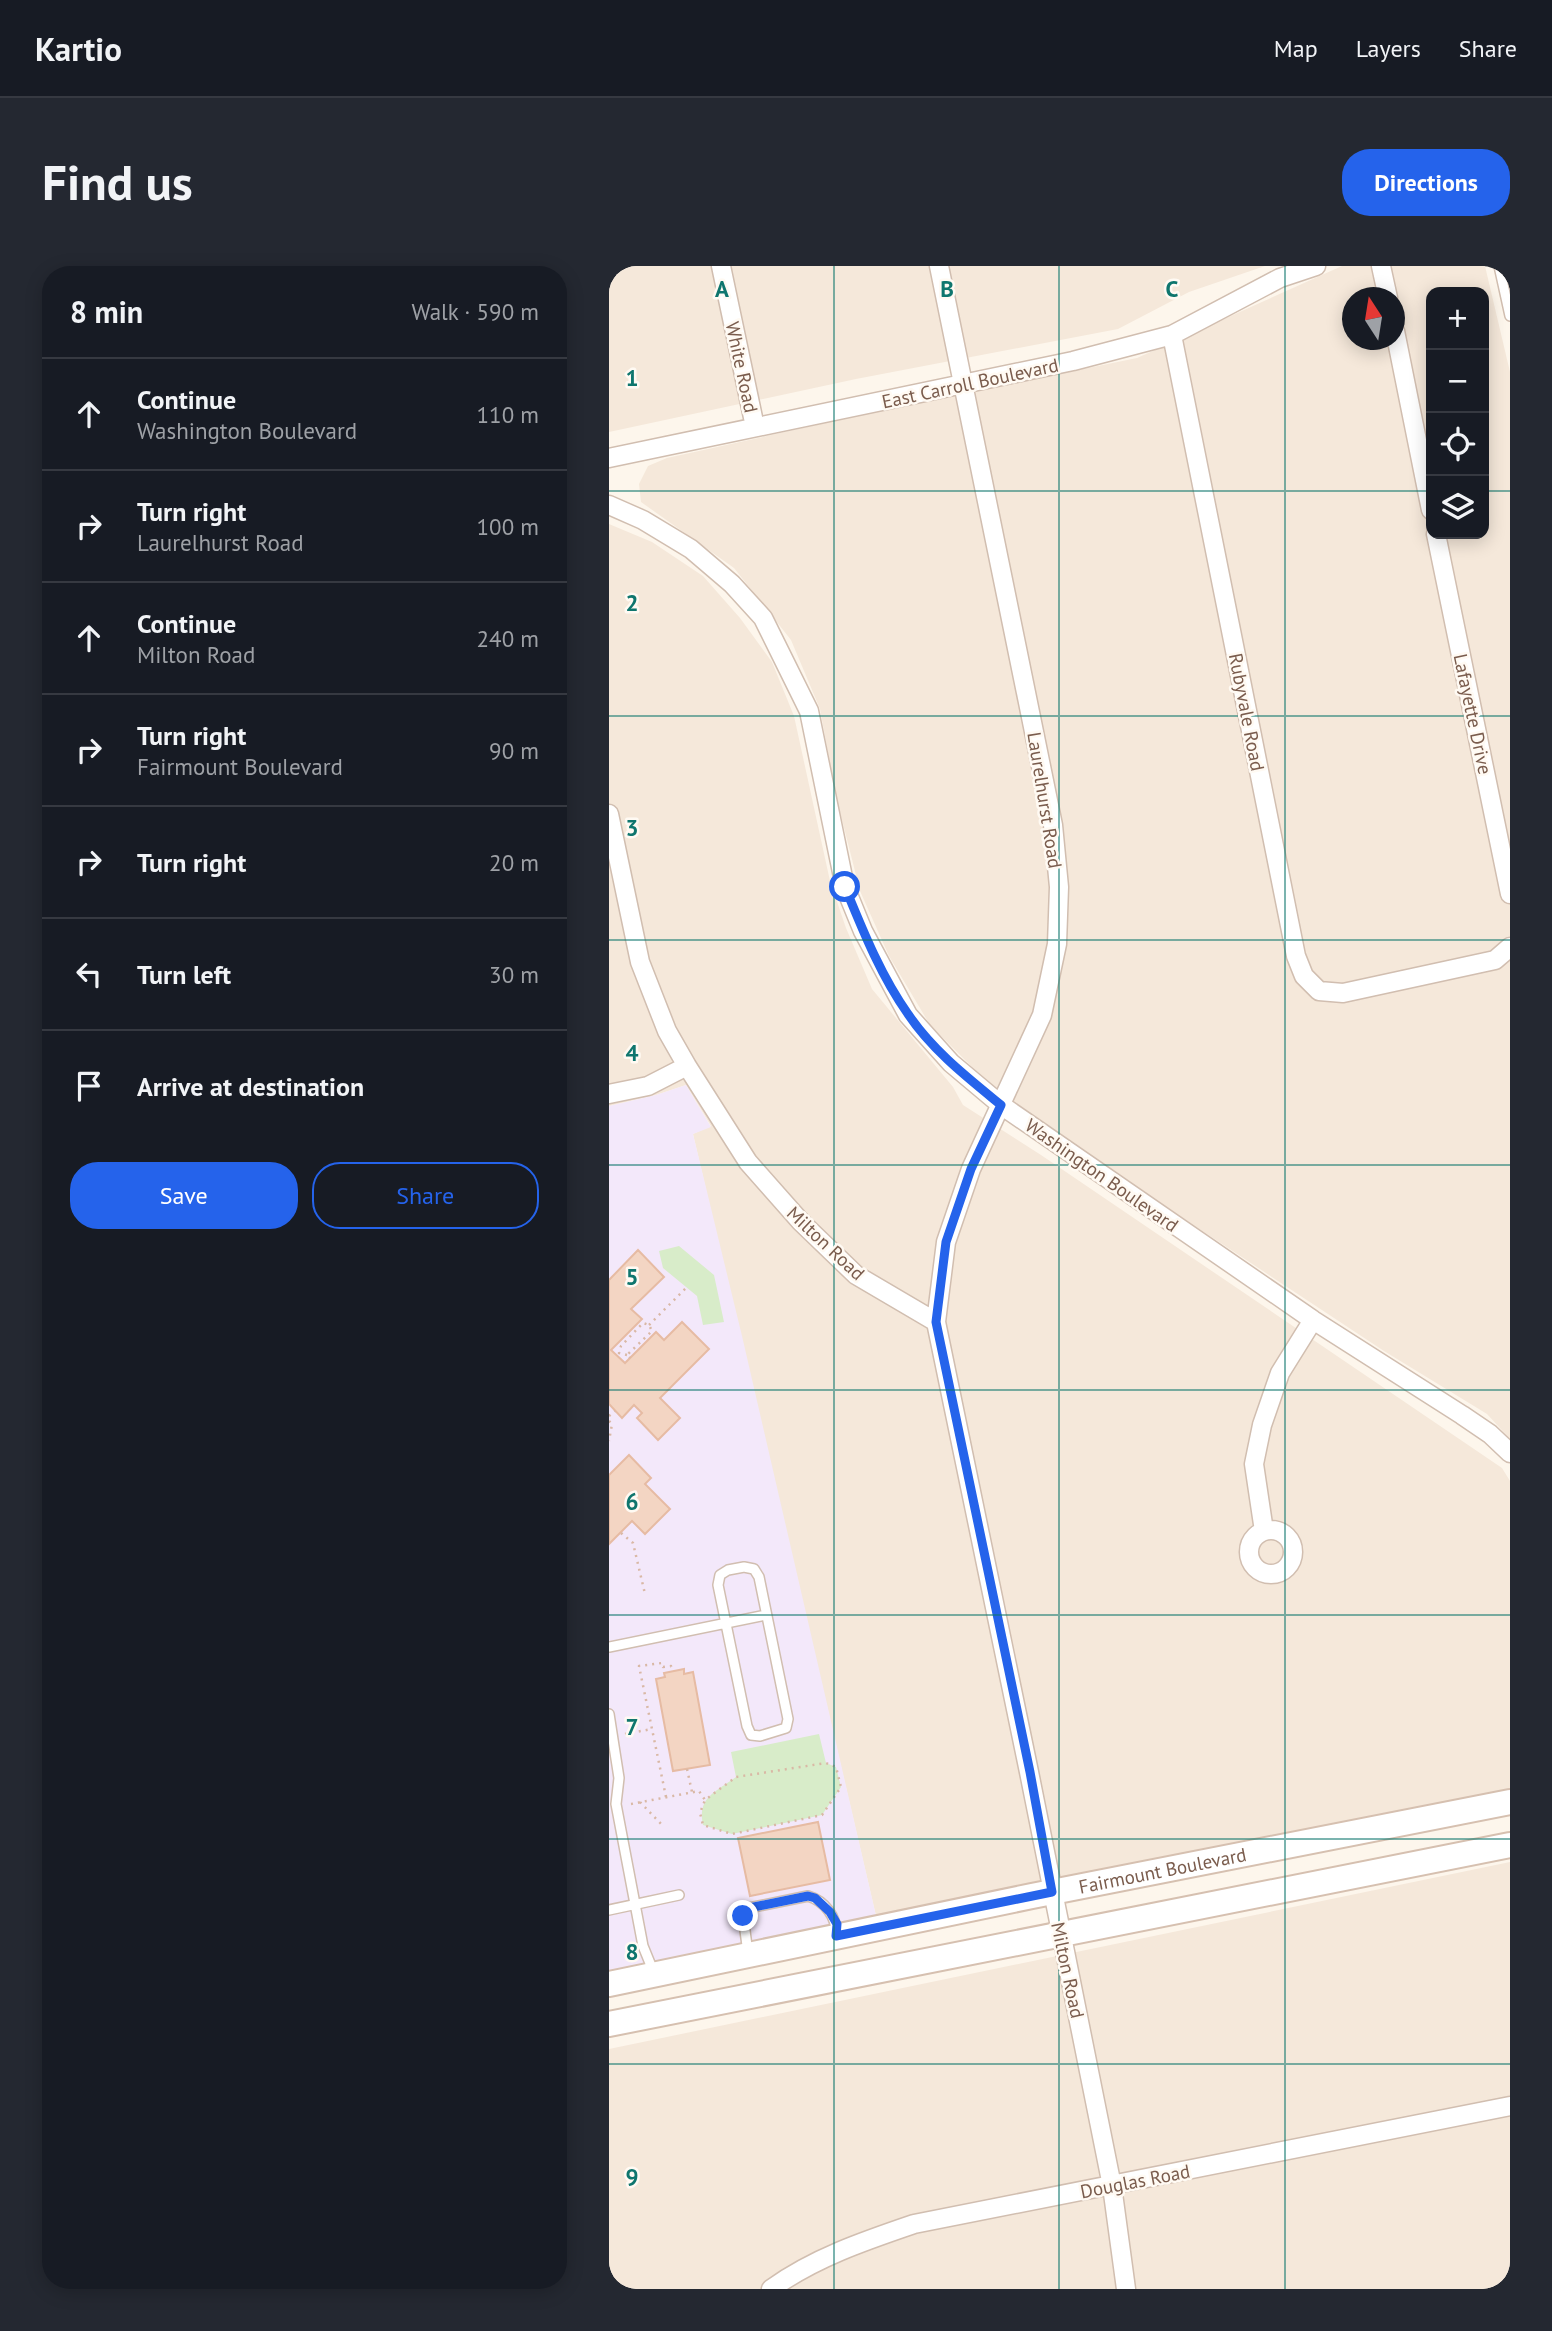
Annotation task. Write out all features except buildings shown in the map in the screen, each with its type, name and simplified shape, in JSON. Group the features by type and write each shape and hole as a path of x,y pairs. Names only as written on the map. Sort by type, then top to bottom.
{"main road":[{"name":"Fairmount Boulevard","path":"609,1983 1510,1802"},
{"path":"609,2024 1510,1845"},
{"path":"655,1974 662,2013"}],"street":[{"name":"White Road","path":"722,266 755,427"},
{"name":"Laurelhurst Road","path":"936,1322 946,1242 971,1169 1042,1015 1057,944 1059,887 1053,825 939,266"},
{"name":"East Carroll Boulevard","path":"609,458 1073,361 1172,335 1280,278 1316,266"},
{"path":"1381,266 1386,287"},
{"name":"Rubyvale Road","path":"1172,335 1296,956 1304,976 1319,991 1343,993 1495,960 1510,947"},
{"path":"1399,350 1426,485"},
{"name":"Washington Boulevard","path":"609,505 643,520 691,549 732,584 763,618 809,711 845,887 863,931 908,1015 951,1063 1001,1105 1313,1320 1490,1434 1510,1453"},
{"name":"Lafayette Drive","path":"1437,539 1510,894"},
{"name":"Milton Road","path":"609,814 640,962 667,1031 748,1162 801,1222 856,1275 936,1322 1030,1772 1112,2186 1126,2289"},
{"path":"609,1094 648,1086 687,1066"},
{"path":"1264,1531 1254,1464 1262,1424 1280,1373 1313,1320"},
{"name":"Douglas Road","path":"771,2289 787,2277 851,2245 914,2224 1510,2106"}],"lane":[{"path":"1499,266 1510,316"},
{"path":"744,1567 754,1569 759,1577 767,1615 788,1719 786,1728 760,1736 751,1735 747,1726 718,1585 720,1575 728,1570 744,1567"},
{"path":"609,1647 767,1615"},
{"path":"609,1714 619,1778 616,1804 643,1946 655,1974"},
{"path":"609,1910 679,1895"},
{"path":"748,1955 743,1916 744,1911 749,1908 808,1896 815,1898 830,1912 837,1924 836,1936"}],"path":[{"path":"649,1325 686,1289"},
{"path":"643,1323 649,1325 652,1331 628,1357 619,1353 621,1346 643,1323"},
{"path":"609,1416 615,1411"},
{"path":"609,1422 612,1424 609,1441"},
{"path":"621,1533 632,1543 645,1594"},
{"path":"666,1797 639,1666 662,1663 663,1667 671,1666 672,1671"},
{"path":"625,1734 652,1729"},
{"path":"826,1763 836,1767 841,1787 823,1815 732,1833 703,1825 700,1813 705,1800 736,1777 826,1763"},
{"path":"687,1769 692,1792"},
{"path":"631,1804 699,1791 705,1800"},
{"path":"640,1802 664,1827"}],"shaded area":[{"path":"609,266 1265,266 1189,292 1118,329 856,379 609,432"},
{"path":"1342,266 1485,266 1510,372 1510,1439 1487,1414 1384,1351 1030,1117 975,1070 930,1025 889,956 860,891 836,796 820,709 791,640 734,568 641,502 639,484 648,466 667,458 1137,358"},
{"path":"609,524 652,542 703,576 740,618 772,662 794,716 830,881 846,928 872,989 953,1087 963,1105 1502,1468 1510,1481 1510,1794 877,1920 693,1134 711,1126 686,1085 609,1106"},
{"path":"686,1085 711,1127 693,1134 877,1920 609,1976 609,1106"},
{"path":"1510,1862 1510,2289 609,2289 609,2049"}],"green space":[{"path":"679,1246 714,1275 724,1322 703,1325 697,1296 663,1268 659,1251"},
{"path":"819,1734 826,1763 836,1767 841,1787 822,1815 732,1834 703,1825 703,1808 706,1801 715,1791 736,1777 731,1752"}],"route":[{"path":"743,1916 744,1911 749,1908 808,1896 822,1903 830,1912 837,1924 836,1936 1052,1892 1030,1772 936,1322 946,1242 971,1169 1001,1105 951,1063 908,1015 863,931 845,887"}]}
